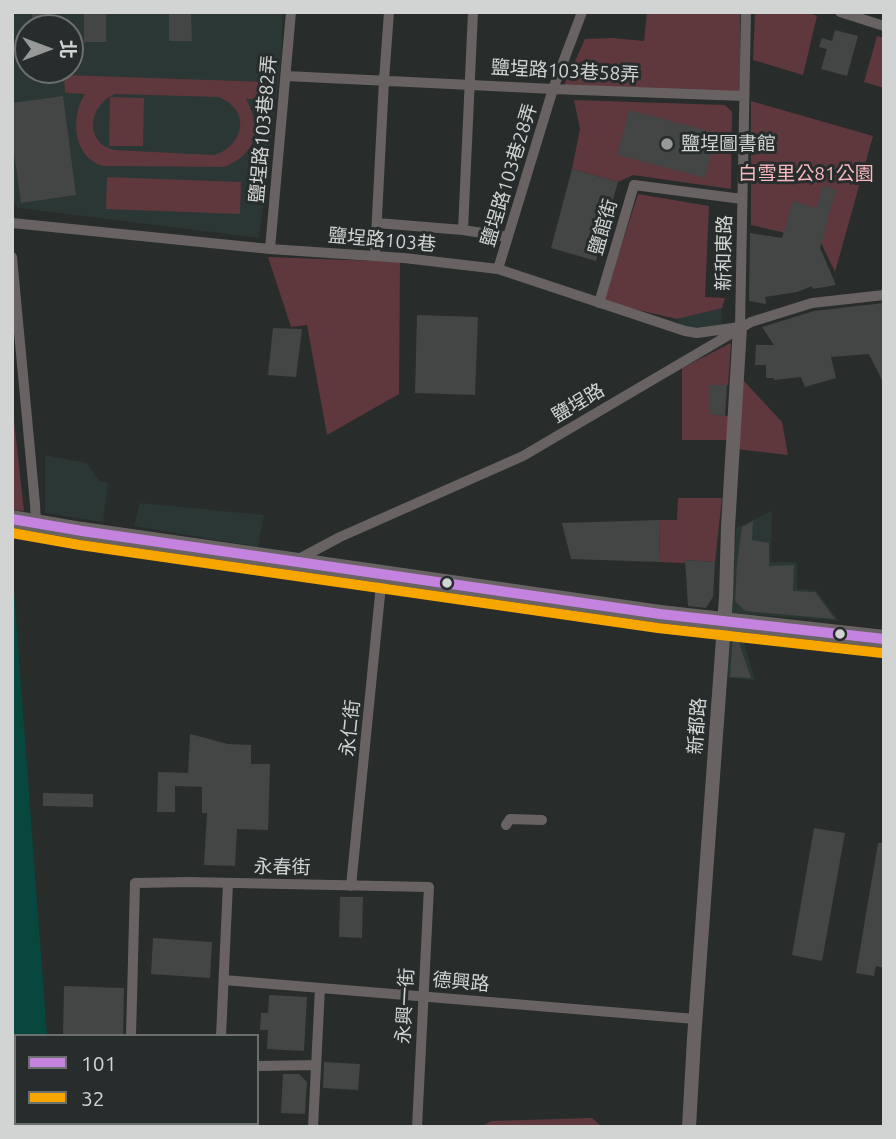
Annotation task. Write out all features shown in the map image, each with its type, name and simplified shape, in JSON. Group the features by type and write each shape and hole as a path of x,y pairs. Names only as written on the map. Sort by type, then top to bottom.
{"main road":[{"path":"12,519 660,614 884,639"}],"street":[{"name":"鹽埕路103巷82弄","path":"270,249 291,12"},
{"path":"374,256 389,12"},
{"path":"463,230 473,12"},
{"name":"鹽埕路103巷28弄","path":"498,269 553,89 582,12"},
{"name":"新和東路","path":"740,327 746,12"},
{"path":"840,12 884,26"},
{"name":"鹽埕路103巷58弄","path":"286,76 744,96"},
{"name":"鹽館街","path":"599,303 634,184 742,199"},
{"name":"鹽埕路103巷","path":"12,223 498,269 685,331 697,333 740,327"},
{"name":"鹽埕路103巷","path":"377,223 463,230 508,237"},
{"path":"12,257 36,523"},
{"name":"鹽埕路","path":"295,561 340,537 523,456 751,321 811,303 884,295"},
{"name":"新都路","path":"689,1127 724,622 727,527 740,327"},
{"name":"永仁街","path":"351,886 382,575"},
{"path":"506,825 510,819 541,820"},
{"name":"永春街","path":"131,1034 135,883 429,887"},
{"path":"221,1034 228,883"},
{"name":"永興一街","path":"417,1127 429,887"},
{"name":"德興路","path":"223,980 695,1019"},
{"path":"313,1127 320,988"},
{"path":"259,1066 316,1065"}],"shaded area":[{"path":"12,12 283,12 281,61 259,238 18,208 12,199"},
{"path":"722,308 721,326 697,330 680,326 677,319"},
{"path":"45,455 87,463 99,481 108,483 103,522 45,513"},
{"path":"140,503 264,515 258,547 134,526"},
{"path":"772,511 771,562 797,562 797,589 816,590 839,621 732,613 736,528"},
{"path":"12,564 47,1034 14,1034 14,1125 55,1127 12,1127"},
{"path":"731,630 741,632 755,680 727,678"}],"green space":[{"path":"647,12 740,12 740,94 564,85 585,39 644,41"},
{"path":"755,12 805,12 817,16 803,75 753,60"},
{"path":"877,36 884,38 884,88 864,82"},
{"path":"84,76 269,82 268,99 246,99 255,130 250,148 235,162 224,167 103,166 93,162 85,155 77,136 77,114 85,94 65,93 64,84 84,84","holes":["115,94 219,97 228,102 239,117 239,133 230,147 214,155 114,150 104,146 94,132 93,124 99,106"]},
{"path":"110,97 144,98 143,146 109,146"},
{"path":"574,100 725,105 732,112 731,189 633,175 618,182 572,169 580,129"},
{"name":"白雪里公81公園","path":"751,101 873,136 835,272 820,241 751,225"},
{"path":"107,177 241,182 240,214 106,209"},
{"path":"638,194 709,206 705,297 725,298 722,308 677,319 603,302"},
{"path":"268,257 400,262 399,394 327,435 307,325 291,327"},
{"path":"731,343 728,385 710,385 710,414 728,416 727,440 682,440 682,368"},
{"path":"742,379 782,422 788,455 736,449"},
{"path":"12,403 24,511 12,510"},
{"path":"678,498 722,498 715,562 659,562 660,520 677,520"},
{"path":"592,1118 600,1127 481,1127 491,1121"}],"building":[{"path":"32,12 52,14 32,14"},
{"path":"106,12 106,42 84,42 84,14"},
{"path":"169,12 191,12 192,41 169,41"},
{"path":"835,30 858,36 847,76 821,69 827,49 819,47 822,38 832,41"},
{"path":"63,96 76,195 21,203 12,138 12,103"},
{"name":"鹽埕圖書館","path":"629,110 716,133 705,178 617,155"},
{"path":"572,169 618,182 596,261 551,248"},
{"path":"823,186 836,190 820,248 836,285 813,289 812,286 797,292 765,297 766,304 749,301 750,233 782,238 793,201 816,208"},
{"path":"884,303 884,384 869,354 831,357 836,378 805,387 801,377 774,380 766,378 766,365 755,365 756,345 774,345 762,327 814,311"},
{"path":"417,315 478,317 475,395 415,393"},
{"path":"273,328 302,329 296,377 268,375"},
{"path":"710,385 727,385 725,416 710,414"},
{"path":"660,520 659,562 571,559 562,523"},
{"path":"753,521 752,540 769,543 769,566 794,565 793,591 815,592 835,619 745,611 735,601 742,527"},
{"path":"685,560 715,562 713,597 706,608 688,606"},
{"path":"733,634 736,634 751,678 730,677"},
{"path":"190,734 228,744 251,745 251,764 270,764 268,830 237,829 235,866 204,865 207,813 202,813 202,787 175,786 175,812 157,812 158,772 188,773"},
{"path":"43,793 93,794 93,807 43,806"},
{"path":"814,828 845,833 822,961 792,955"},
{"path":"878,843 884,843 884,968 876,966 874,976 856,973"},
{"path":"340,897 363,897 362,938 339,937"},
{"path":"153,938 212,942 210,978 151,974"},
{"path":"64,986 124,988 123,1034 63,1034"},
{"path":"269,995 307,997 304,1051 267,1049 268,1030 260,1030 261,1013 268,1013"},
{"path":"324,1062 360,1064 358,1090 323,1088"},
{"path":"283,1074 299,1074 307,1082 305,1114 281,1113"}],"transit line":[{"name":"101","path":"12,519 660,614 884,639"},
{"name":"32","path":"12,533 658,628 882,653"}],"place":[{"name":"鹽埕圖書館","path":"667,144"}]}
